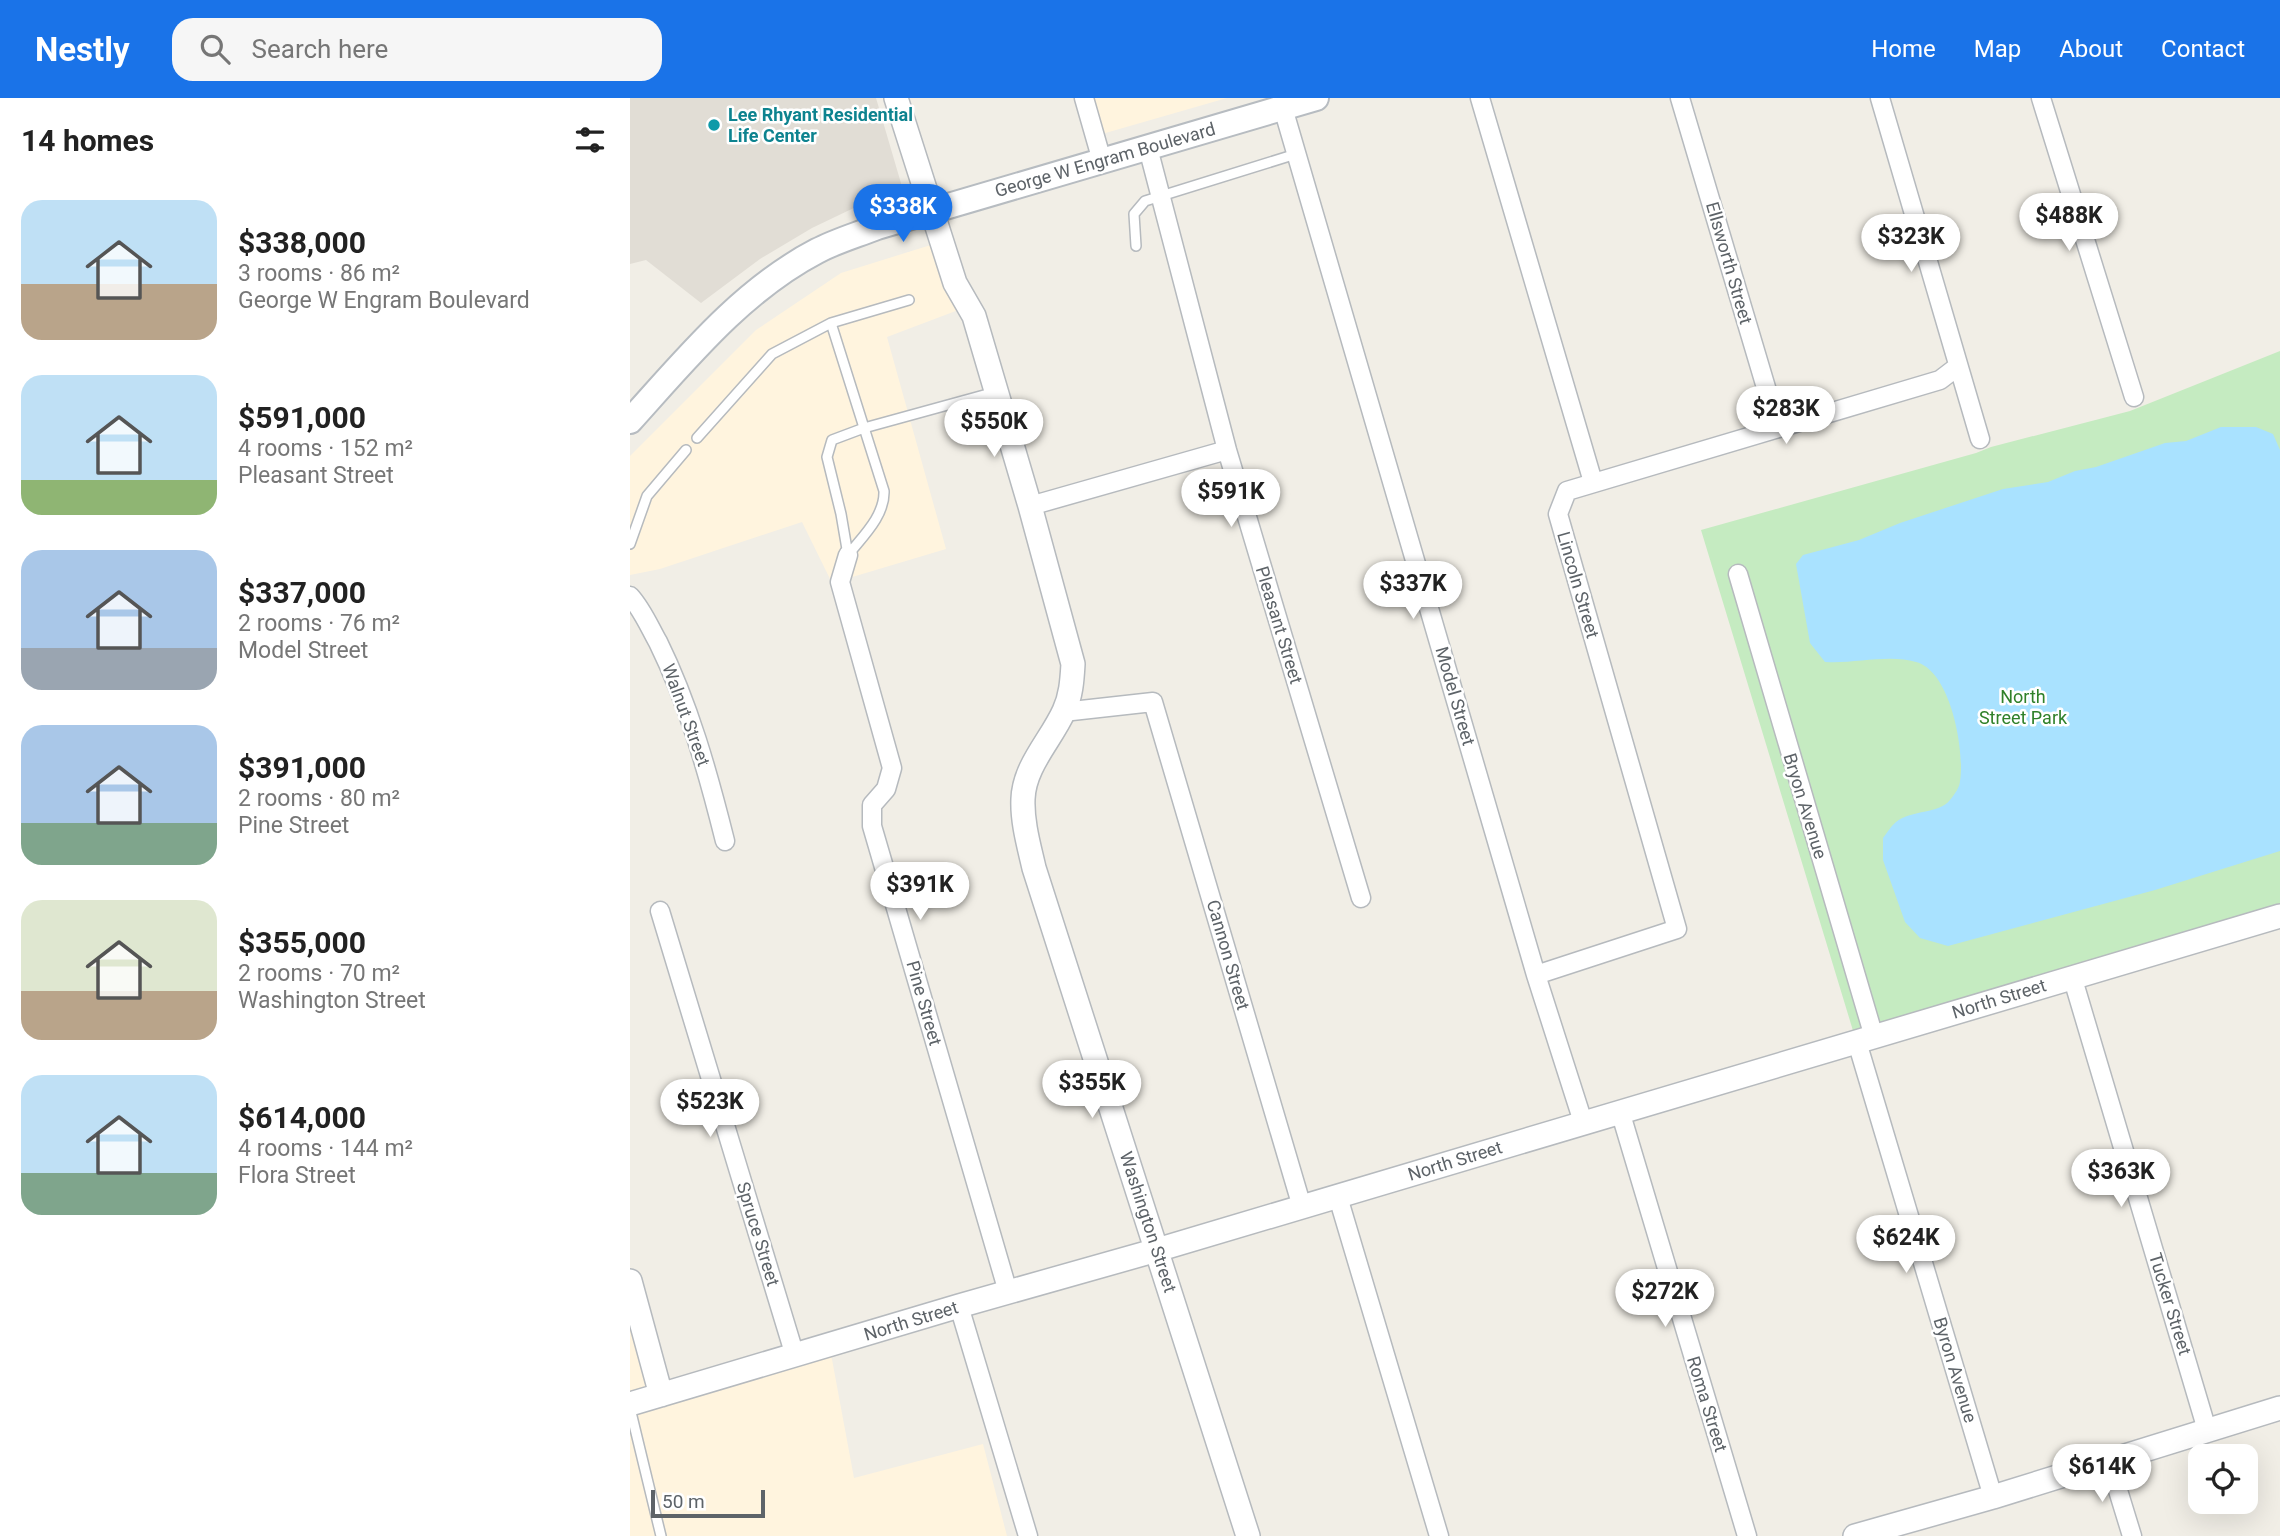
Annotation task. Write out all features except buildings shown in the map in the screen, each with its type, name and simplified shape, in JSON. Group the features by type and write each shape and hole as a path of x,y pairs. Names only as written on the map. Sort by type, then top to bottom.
{"main road":[{"name":"George W Engram Boulevard","path":"630,421 713,330 769,282 817,251 877,227 1148,148 1267,107 1316,98"}],"street":[{"name":"Washington Street","path":"897,98 955,283 974,316 1073,664 1072,686 1063,712 1031,767 1023,797 1026,832 1034,868 1248,1536"},
{"path":"1084,98 1102,161"},
{"name":"Ellsworth Street","path":"1680,98 1777,428"},
{"path":"1880,98 1980,439"},
{"path":"2040,98 2134,397"},
{"path":"1483,99 1593,482"},
{"name":"Model Street","path":"1267,107 1296,154 1536,975 1583,1122"},
{"name":"Pleasant Street","path":"1148,148 1227,450 1361,898"},
{"name":"Lincoln Street","path":"1536,975 1677,929 1558,514 1567,491 1940,380 1958,367"},
{"path":"1030,506 1227,450"},
{"name":"Pine Street","path":"848,555 840,582 892,768 886,789 872,805 872,826 1009,1292"},
{"name":"Bryon Avenue","path":"1738,574 1866,1040"},
{"name":"Walnut Street","path":"630,596 640,606 674,675 709,775 725,841"},
{"name":"Cannon Street","path":"1063,712 1153,702 1302,1207"},
{"name":"Spruce Street","path":"660,911 796,1356"},
{"name":"North Street","path":"630,1406 959,1306 1157,1251 2280,916"},
{"name":"Tucker Street","path":"2072,976 2207,1430"},
{"name":"Byron Avenue","path":"1866,1040 1993,1497"},
{"name":"Roma Street","path":"1620,1111 1746,1536"},
{"path":"1338,1197 1440,1536"},
{"path":"630,1281 661,1395"},
{"path":"959,1306 1028,1536"},
{"path":"1855,1536 1993,1497 2280,1408"},
{"path":"2109,1461 2132,1536"}],"lane":[{"path":"1136,246 1134,214 1145,201 1296,154"},
{"path":"697,438 772,354 810,332 909,300"},
{"path":"831,324 884,491 884,500 877,517 848,555"},
{"path":"848,555 827,457 832,440 864,428 997,391"},
{"path":"630,544 647,496 686,450"},
{"path":"630,1406 661,1536"}],"shaded area":[{"path":"630,98 876,98 903,190 860,205 812,228 760,259 701,303 646,260 630,264"},
{"path":"1092,98 1227,98 1102,134"},
{"path":"934,244 961,309 887,337 946,549 849,578 857,549 843,544 832,583 802,522 660,569 630,575 630,456 756,330 841,273"},
{"path":"630,1312 651,1389 630,1395"},
{"path":"831,1354 854,1478 983,1444 1007,1536 630,1536 630,1413"}],"green space":[{"name":"North Street Park","path":"2280,351 2280,916 1854,1034 1701,530 1991,447 2130,411"}],"water":[{"name":"North Street Park","path":"2221,427 2256,427 2273,434 2280,450 2280,851 2155,890 1948,946 1920,938 1905,922 1883,860 1883,838 1902,818 1939,808 1950,800 1956,791 1960,783 1961,768 1958,733 1953,714 1938,680 1928,668 1916,662 1883,659 1825,662 1810,643 1796,564 1803,555 1859,540 1900,523 2003,489 2048,482 2165,443 2186,441"}],"place":[{"name":"Lee Rhyant Residential Life Center","path":"714,125"}]}
